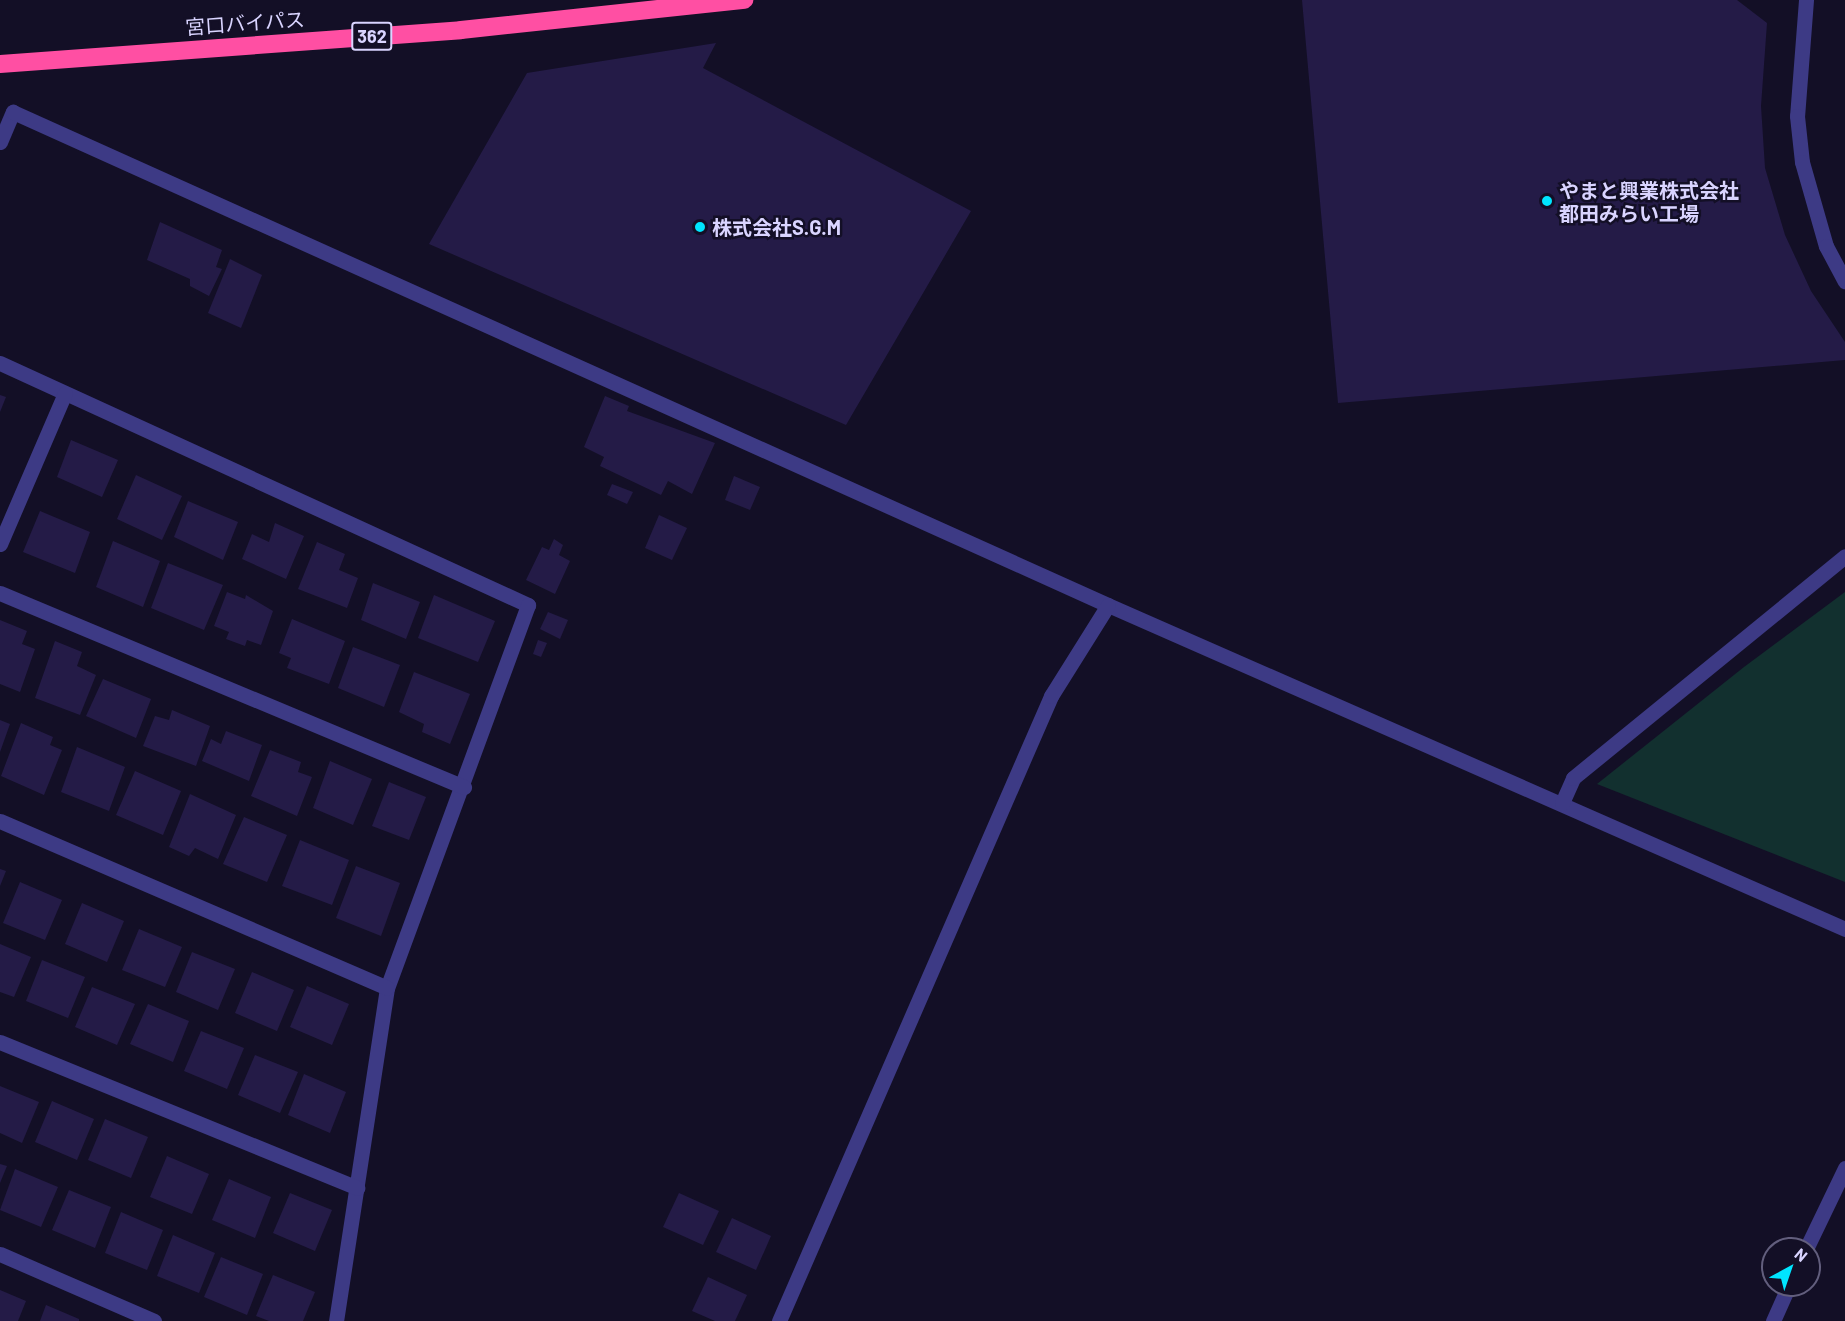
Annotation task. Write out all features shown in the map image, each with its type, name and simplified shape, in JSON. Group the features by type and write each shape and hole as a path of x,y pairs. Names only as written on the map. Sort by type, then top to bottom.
{"highway":[{"name":"宮口バイパス","path":"0,64 461,30 744,0"}],"street":[{"path":"1806,0 1797,116 1802,162 1826,246 1845,281"},
{"path":"0,142 13,112 1108,605 1845,929"},
{"path":"0,363 528,605 464,788 387,988 336,1321"},
{"path":"0,544 65,393"},
{"path":"1562,803 1573,778 1845,556"},
{"path":"0,593 464,788"},
{"path":"779,1321 1051,696 1108,605"},
{"path":"0,821 387,988"},
{"path":"0,1042 357,1188"},
{"path":"1812,1237 1845,1168"},
{"path":"0,1254 154,1321"},
{"path":"1773,1321 1784,1297"}],"green space":[{"path":"1845,592 1845,882 1597,784 1744,667"}],"building":[{"name":"やまと興業株式会社 都田みらい工場","path":"1302,0 1737,0 1767,23 1761,106 1765,168 1785,235 1811,291 1845,342 1845,360 1338,403"},
{"name":"株式会社S.G.M","path":"716,43 703,68 971,211 846,425 429,244 527,73"},
{"path":"160,222 222,250 216,267 222,269 209,296 190,286 190,279 147,260"},
{"path":"230,259 262,275 241,328 208,313"},
{"path":"0,395 6,397 0,412"},
{"path":"605,396 629,406 627,411 715,443 692,494 668,481 661,495 600,466 604,457 584,447"},
{"path":"71,440 118,460 102,497 57,477"},
{"path":"136,475 182,496 162,540 117,519"},
{"path":"734,476 760,487 750,510 725,500"},
{"path":"612,484 633,492 627,504 607,495"},
{"path":"188,501 238,522 223,560 174,537"},
{"path":"40,511 90,532 75,573 23,552"},
{"path":"659,515 687,528 672,560 645,548"},
{"path":"275,523 304,536 286,579 242,559 252,534 269,542"},
{"path":"554,539 563,545 559,555 570,561 555,594 526,580 542,547 549,550"},
{"path":"113,541 160,561 143,607 96,587"},
{"path":"317,542 345,554 339,570 358,578 347,608 298,589"},
{"path":"168,563 223,585 204,630 151,608"},
{"path":"373,583 420,602 406,639 361,620"},
{"path":"227,592 245,599 246,595 273,611 261,645 247,640 245,646 226,639 229,632 214,626"},
{"path":"434,595 495,621 478,662 418,638"},
{"path":"548,612 568,620 560,639 540,629"},
{"path":"292,619 345,641 329,684 287,668 291,658 279,653"},
{"path":"0,620 27,631 22,644 35,649 20,692 0,684"},
{"path":"538,640 547,643 541,657 533,654"},
{"path":"55,641 82,652 77,666 96,675 80,715 35,698"},
{"path":"353,647 400,665 384,707 338,688"},
{"path":"414,672 470,694 450,744 422,732 424,724 399,712"},
{"path":"103,679 151,699 136,738 86,716"},
{"path":"172,710 210,726 196,766 143,746 155,716 169,720"},
{"path":"0,720 10,724 0,752"},
{"path":"21,723 53,737 50,745 62,750 44,795 1,776"},
{"path":"226,731 262,745 249,781 202,761 211,739 221,744"},
{"path":"77,747 125,767 109,811 61,792"},
{"path":"270,750 301,762 298,772 312,777 297,816 251,796"},
{"path":"330,761 372,779 353,825 313,808"},
{"path":"135,771 181,791 163,835 116,815"},
{"path":"389,782 426,797 409,840 372,826"},
{"path":"190,794 236,815 218,859 195,848 189,856 169,847"},
{"path":"244,817 287,835 267,882 223,864"},
{"path":"300,840 349,860 332,905 282,886"},
{"path":"356,866 400,883 381,936 336,918"},
{"path":"0,869 6,871 0,886"},
{"path":"20,882 62,900 45,940 3,923"},
{"path":"82,903 124,921 107,962 65,944"},
{"path":"139,929 182,947 165,987 122,970"},
{"path":"0,944 31,957 14,997 0,992"},
{"path":"192,952 235,969 218,1010 176,992"},
{"path":"42,960 85,977 68,1018 26,1001"},
{"path":"252,972 294,990 277,1031 235,1013"},
{"path":"307,986 349,1004 332,1045 290,1027"},
{"path":"92,987 135,1004 117,1045 75,1027"},
{"path":"148,1004 189,1021 173,1062 130,1044"},
{"path":"201,1031 244,1048 227,1089 184,1071"},
{"path":"255,1055 298,1072 280,1113 238,1095"},
{"path":"304,1074 346,1092 330,1133 288,1115"},
{"path":"0,1086 39,1102 22,1143 0,1133"},
{"path":"52,1101 94,1119 77,1160 35,1142"},
{"path":"105,1119 148,1137 131,1178 88,1160"},
{"path":"167,1156 209,1174 192,1214 150,1197"},
{"path":"0,1164 7,1166 0,1183"},
{"path":"15,1169 58,1187 41,1227 0,1210"},
{"path":"229,1179 271,1197 255,1238 212,1220"},
{"path":"69,1190 111,1207 95,1248 52,1230"},
{"path":"290,1193 332,1210 315,1251 273,1233"},
{"path":"679,1193 719,1211 703,1245 663,1227"},
{"path":"121,1212 163,1230 147,1270 105,1253"},
{"path":"732,1218 771,1236 756,1270 716,1252"},
{"path":"173,1235 215,1253 199,1293 157,1276"},
{"path":"221,1257 263,1274 247,1315 204,1297"},
{"path":"273,1275 315,1292 303,1321 269,1321 256,1316"},
{"path":"708,1277 747,1295 735,1321 715,1321 692,1311"},
{"path":"0,1290 26,1301 18,1321 0,1321"},
{"path":"46,1305 79,1319 79,1321 40,1321"}],"place":[{"name":"やまと興業株式会社 都田みらい工場","path":"1547,201"},
{"name":"株式会社S.G.M","path":"700,227"}]}
